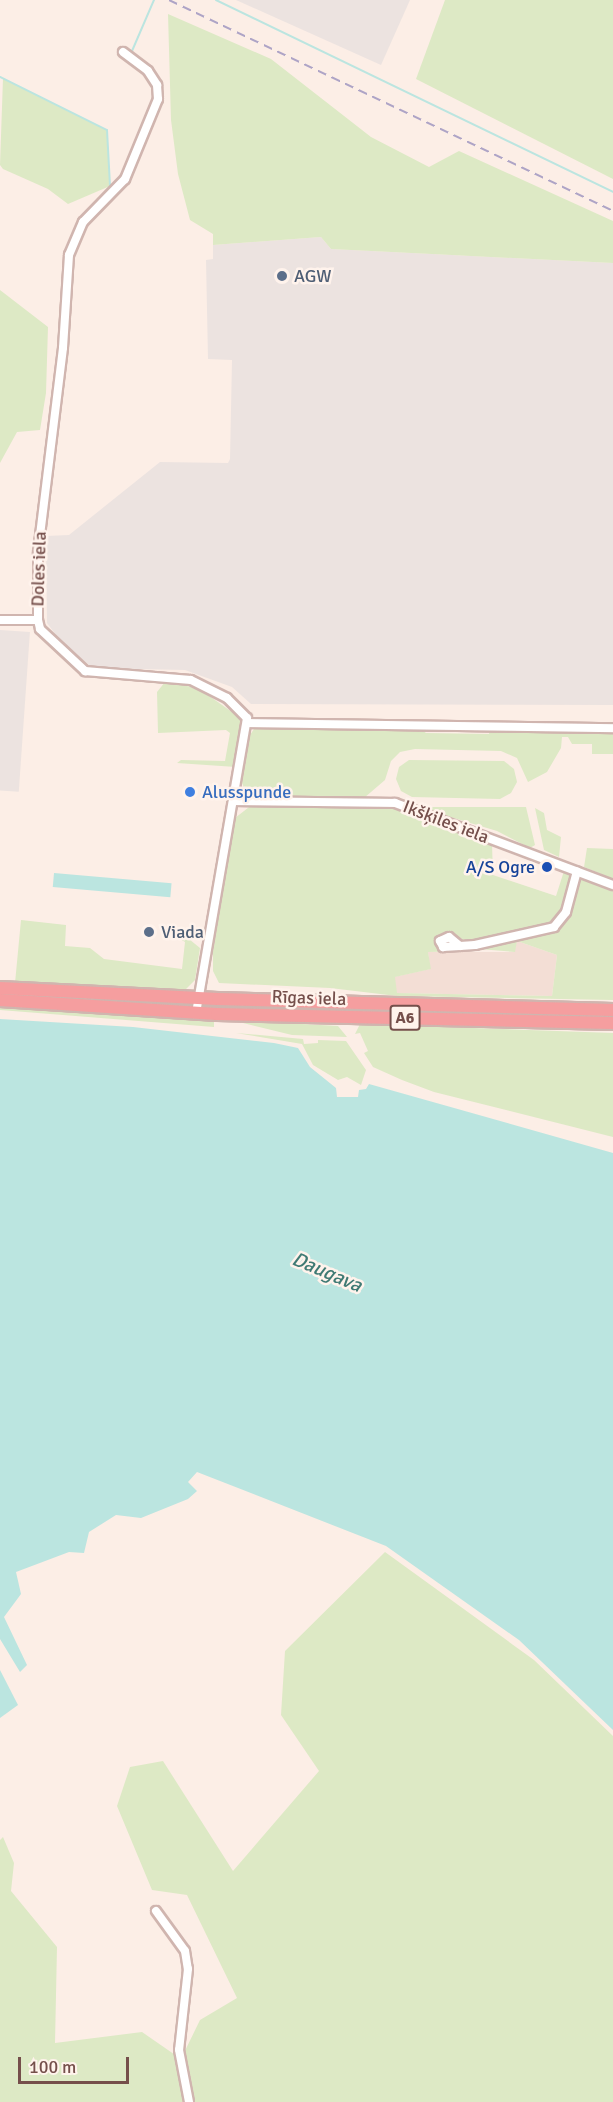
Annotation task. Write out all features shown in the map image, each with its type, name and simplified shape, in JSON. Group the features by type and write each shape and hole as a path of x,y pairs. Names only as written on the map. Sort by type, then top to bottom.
{"highway":[{"name":"Rīgas iela","path":"3,994 613,1010"},
{"name":"Rīgas iela","path":"3,994 196,1012 613,1023"}],"street":[{"name":"Doles iela","path":"123,52 148,71 157,85 158,99 125,179 83,222 69,255 63,348 38,553 38,620 40,629 85,671 191,680 233,702 242,709 248,723"},
{"path":"0,620 38,620"},
{"path":"196,1012 236,801 248,723 613,728"},
{"name":"Ikšķiles iela","path":"236,801 395,803 613,885"},
{"path":"460,946 554,927 564,916 577,871"},
{"path":"156,1911 185,1951 189,1969 179,2050 189,2102"}],"shaded area":[{"path":"236,0 410,0 381,65"},
{"path":"321,237 331,249 613,263 613,705 251,704 232,687 185,670 93,668 62,643 47,623 46,536 69,535 160,462 228,463 230,459 232,360 208,359 206,260 213,259 213,245"},
{"path":"0,630 30,632 19,792 0,790"},
{"path":"517,941 557,955 552,996 396,993 394,977 430,969 428,952 514,952"}],"green space":[{"path":"445,0 613,0 613,179 416,79"},
{"path":"168,14 271,59 371,137 429,167 459,151 613,221 613,263 331,249 321,237 213,245 213,234 190,220 178,174 171,120"},
{"path":"3,78 107,130 110,186 68,204 48,189 3,169 0,165"},
{"path":"0,290 48,327 46,393 40,430 17,432 0,463"},
{"path":"165,682 198,688 239,717 243,728 236,767 177,763 181,760 225,761 230,733 226,730 158,733 157,692"},
{"path":"256,726 419,728 426,733 489,734 490,729 613,731 613,754 592,754 592,744 572,744 568,737 562,737 561,748 547,772 528,782 517,758 501,751 415,749 400,752 391,761 385,780 364,798 257,797 246,792 242,783 250,735"},
{"path":"409,760 504,761 514,769 517,782 511,793 500,799 412,797 401,791 396,779 399,767"},
{"path":"253,804 390,806 492,844 493,875 556,896 564,871 572,875 564,912 551,925 479,943 442,934 437,938 437,948 466,951 428,952 431,969 395,977 397,993 552,996 557,955 517,941 515,952 479,949 556,929 567,916 581,878 613,889 613,1000 397,996 330,988 219,983 213,971 213,951 235,818"},
{"path":"417,807 526,807 535,845 530,848 497,831"},
{"path":"535,808 544,813 547,830 561,837 559,857 544,850"},
{"path":"587,848 613,849 613,879 584,867"},
{"path":"21,920 66,925 65,946 90,948 104,959 182,969 185,942 177,937 184,935 200,948 195,980 186,989 173,992 15,983"},
{"path":"0,1005 214,1019 214,1027 0,1010"},
{"path":"231,1020 338,1026 347,1037 292,1035"},
{"path":"360,1024 613,1033 613,1137 434,1092 402,1080 373,1067 364,1053 368,1051 360,1033 355,1034"},
{"path":"236,1033 303,1039 304,1044 318,1043 318,1040 346,1041 366,1070 361,1085 347,1077 338,1080 313,1065 302,1044"},
{"path":"385,1552 534,1660 613,1736 613,2102 0,2102 0,1840 3,1837 14,1863 11,1891 57,1947 55,2043 142,2032 181,2059 200,2020 237,1998 187,1895 152,1890 117,1806 130,1767 163,1761 233,1871 319,1771 281,1715 285,1651"}],"water":[{"path":"54,873 172,883 170,897 53,887"},
{"name":"Daugava","path":"0,1019 133,1027 274,1043 298,1048 310,1067 336,1088 337,1097 358,1097 359,1090 366,1089 369,1084 613,1153 613,1730 519,1640 386,1546 197,1472 188,1482 197,1491 188,1499 141,1518 116,1515 89,1532 84,1553 69,1552 16,1572 21,1594 4,1617 27,1665 20,1672 0,1639"},
{"path":"0,1670 18,1705 0,1718"}],"waterway":[{"path":"132,51 154,0"},
{"path":"216,0 613,192"},
{"path":"0,77 107,130 110,186"}],"railway":[{"path":"169,0 613,211"}],"place":[{"name":"AGW","path":"282,276"},
{"name":"Alusspunde","path":"190,792"},
{"name":"A/S Ogre","path":"547,867"},
{"name":"Viada","path":"149,932"}]}
